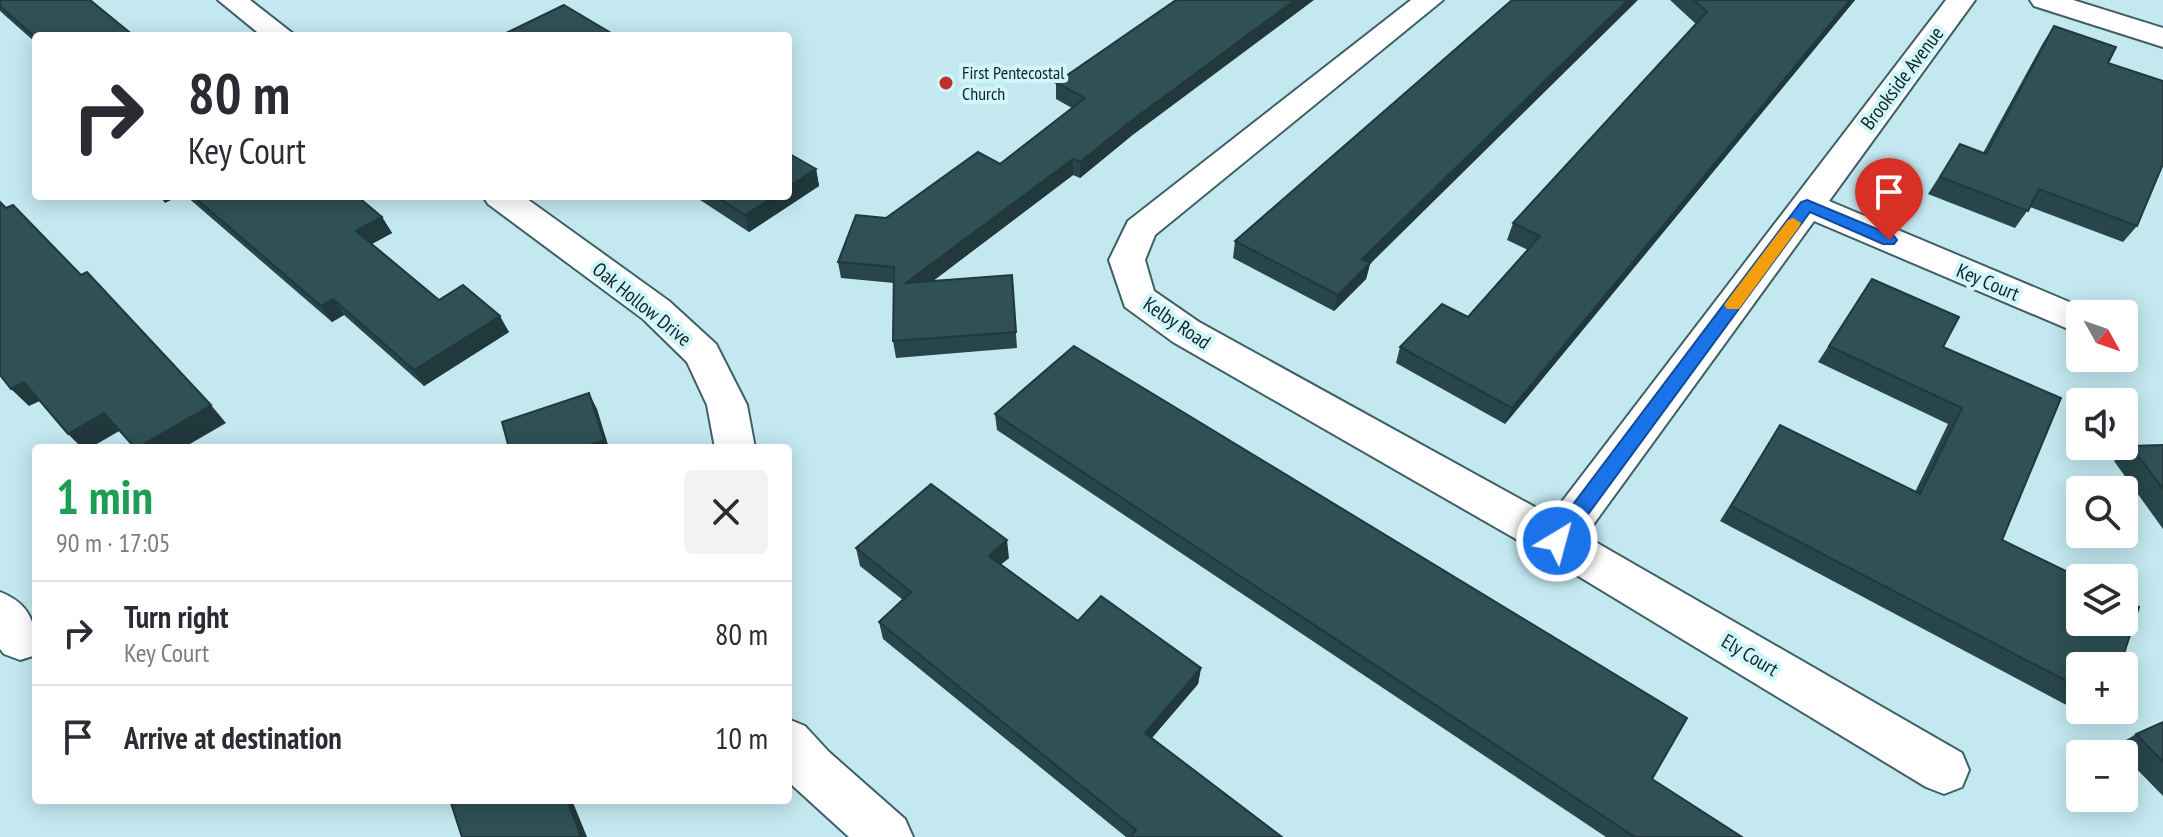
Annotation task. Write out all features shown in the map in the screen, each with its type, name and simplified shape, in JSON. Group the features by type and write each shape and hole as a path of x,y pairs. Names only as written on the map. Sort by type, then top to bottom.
{"street":[{"path":"232,0 276,32"},
{"name":"Kelby Road","path":"1429,0 1140,229 1127,260 1138,298 1186,332 1557,541"},
{"name":"Brookside Avenue","path":"1557,541 1961,0"},
{"path":"2044,0 2163,38"},
{"name":"Oak Hollow Drive","path":"505,200 656,310 702,354 727,405 734,444"},
{"name":"Key Court","path":"1807,205 2066,315"},
{"name":"Ely Court","path":"1557,541 1944,770"},
{"path":"792,747 811,769 887,837"}],"building":[{"path":"0,0 90,0 129,32 32,32 32,34 0,6"},
{"path":"1176,0 1295,0 1080,162 1073,159 906,283 1012,275 1016,332 893,341 894,267 838,262 856,215 886,218 978,152 1000,164 1085,98 1056,83"},
{"path":"1512,0 1628,0 1362,259 1370,263 1338,295 1235,241"},
{"path":"1694,0 1850,0 1512,408 1400,347 1442,304 1468,317 1540,236 1513,223 1707,12"},
{"path":"564,5 609,32 508,32"},
{"path":"2054,26 2116,47 2108,63 2163,81 2163,164 2137,226 2039,189 2028,211 1940,177 1960,144 1986,154"},
{"path":"792,155 816,169 792,184"},
{"path":"198,200 362,200 382,217 356,231 439,300 463,285 500,316 414,370 333,299 321,306"},
{"path":"721,200 769,200 745,215"},
{"path":"0,202 6,208 13,205 81,275 87,272 211,405 144,444 131,444 104,413 68,434 24,382 11,389 0,375"},
{"path":"1872,279 1959,317 1943,347 2061,398 2002,540 2066,571 2066,636 2130,636 2125,652 2066,652 2066,681 1731,506 1780,425 1920,494 1962,408 1829,346"},
{"path":"1074,346 1687,718 1652,779 1742,837 1635,837 995,414"},
{"path":"589,393 604,440 593,444 508,444 502,422"},
{"path":"2163,445 2163,489 2138,455 2138,446"},
{"path":"931,484 1007,540 989,556 1078,621 1101,596 1201,668 1145,733 1282,837 1131,837 1136,830 879,622 911,592 856,548"},
{"path":"2163,722 2163,762 2136,734"},
{"path":"451,804 569,804 581,837 462,837"}],"slow traffic":[{"path":"1733,305 1793,223"}],"place":[{"name":"First Pentecostal Church","path":"946,83"}],"route":[{"path":"1557,541 1807,205 1889,240"}]}
